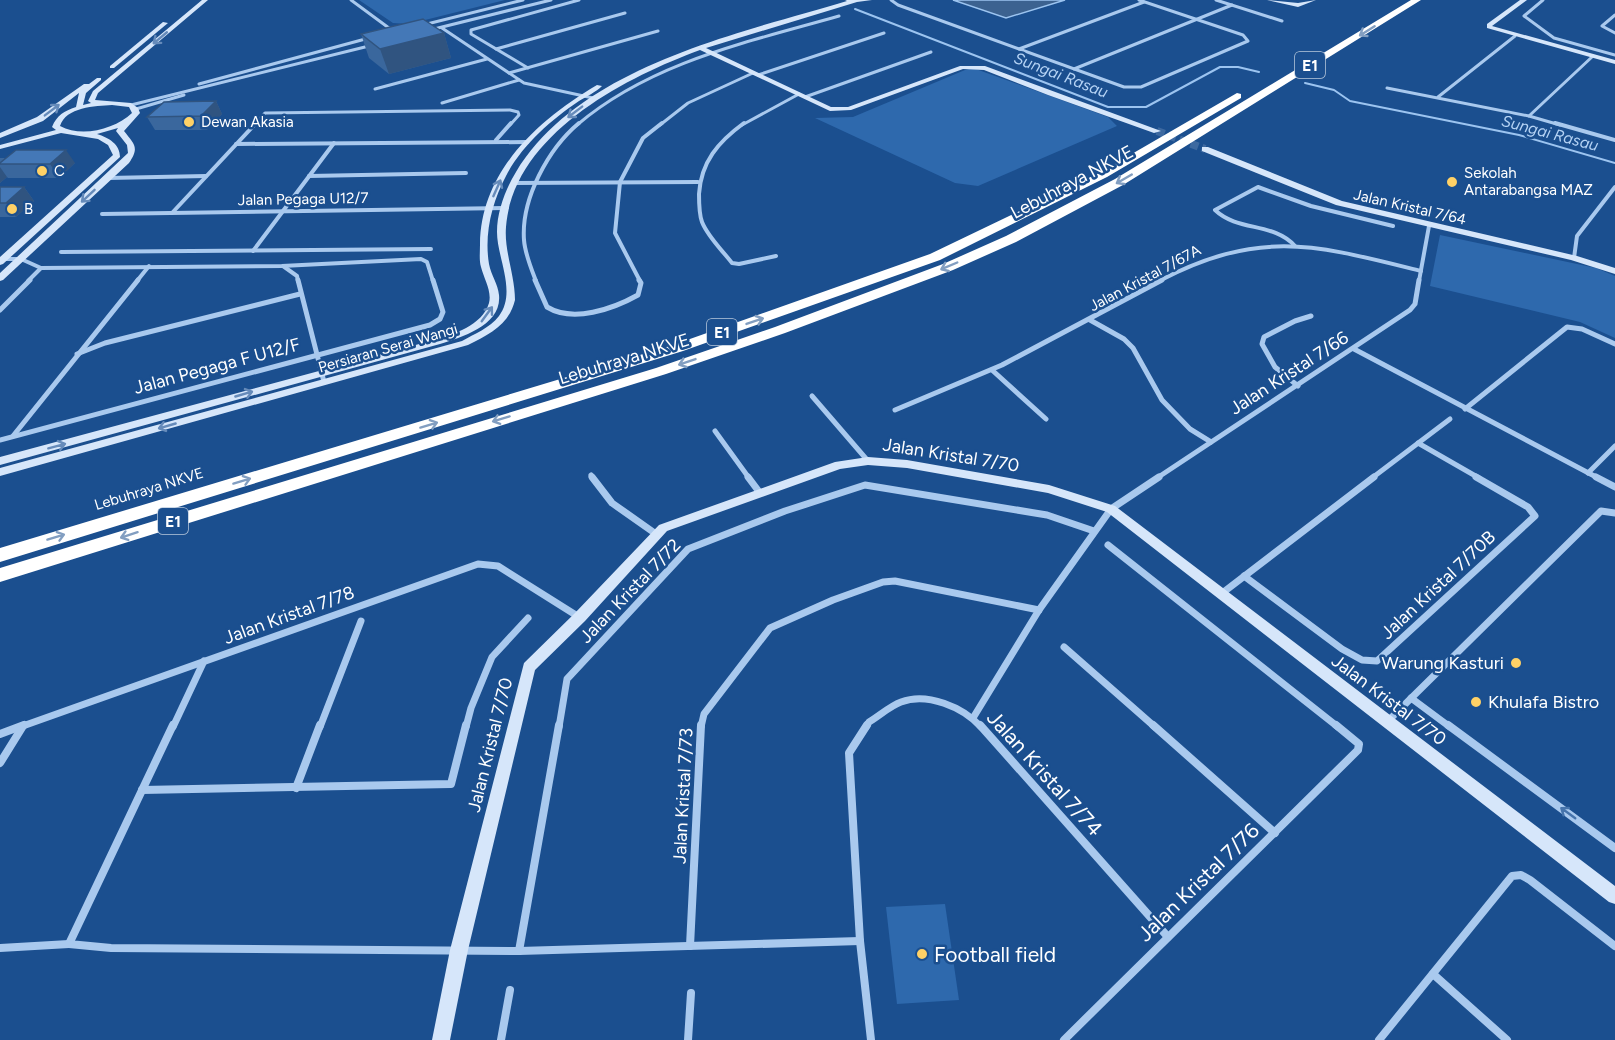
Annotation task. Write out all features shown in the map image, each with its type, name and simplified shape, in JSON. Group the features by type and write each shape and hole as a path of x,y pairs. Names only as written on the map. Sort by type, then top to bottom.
{"highway":[{"name":"Lebuhraya NKVE","path":"0,555 656,355 935,257 1103,175 1398,0"},
{"name":"Lebuhraya NKVE","path":"0,575 660,371 780,330 948,267 1011,239 1119,182 1417,0"}],"street":[{"path":"80,108 83,92 194,0"},
{"path":"205,0 95,92 91,101 99,104 133,107 260,73"},
{"path":"351,0 393,32"},
{"path":"415,27 523,0"},
{"path":"426,31 551,0"},
{"path":"528,68 471,34 474,29 579,0"},
{"path":"845,0 869,0"},
{"name":"Persiaran Serai Wangi","path":"0,472 459,335 487,317 494,303 495,294 485,265 484,236 488,208 499,182 527,142 542,126 580,96 664,55 845,0"},
{"path":"891,0 898,5 1121,87 1141,87 1249,39 1139,0"},
{"path":"1216,0 1282,21"},
{"path":"1270,0 1298,5 1313,0"},
{"path":"1524,0 1488,26 1494,31 1615,62"},
{"path":"1543,0 1524,16 1554,38 1615,55"},
{"name":"Persiaran Serai Wangi","path":"0,461 323,377 465,343 488,331 504,317 511,302 501,234 505,208 514,183 549,134 593,98 648,69 701,48 855,1"},
{"path":"1018,49 1145,2"},
{"path":"1073,69 1232,5"},
{"path":"496,49 625,13"},
{"path":"1615,15 1602,26 1615,33"},
{"path":"839,16 664,71 597,108 574,128 552,154 536,183 527,208 525,246 547,307 557,314 565,315 602,308 638,295 641,287 615,233 620,183 643,138 688,103 756,74 884,33"},
{"path":"442,28 519,80 593,98"},
{"path":"382,35 404,29"},
{"path":"509,73 658,32"},
{"path":"1438,97 1515,36"},
{"path":"133,107 225,76 371,38"},
{"path":"153,99 381,43"},
{"path":"701,48 830,109 849,109 962,67 979,66 1050,94 1157,131"},
{"path":"776,255 739,264 732,262 701,221 698,182 714,148 747,119 802,95 931,52"},
{"path":"1529,117 1593,56"},
{"path":"375,89 487,59"},
{"path":"0,138 40,119 105,73"},
{"path":"442,103 519,80"},
{"path":"1387,88 1529,117 1615,140"},
{"path":"58,127 60,118 80,108 99,104"},
{"path":"76,134 98,132 127,121 133,117 133,107"},
{"path":"172,213 265,113 510,110 518,112 519,115 496,140"},
{"path":"0,278 132,153 131,145 120,131 127,121"},
{"path":"0,138 58,127 76,134 97,136 111,143 117,155 1,261"},
{"path":"0,147 58,127"},
{"path":"236,144 496,140 527,142"},
{"path":"253,251 334,143"},
{"name":"Jalan Kristal 7/64","path":"1205,149 1320,197 1371,213 1574,258 1615,271"},
{"path":"309,176 466,173"},
{"path":"107,178 206,176"},
{"path":"514,183 698,182"},
{"path":"1295,246 1290,236 1282,232 1244,226 1215,210 1254,187 1258,187 1311,206 1392,226"},
{"path":"1574,258 1577,236 1615,187"},
{"name":"Jalan Pegaga U12/7","path":"102,214 505,208"},
{"name":"Jalan Kristal 7/66","path":"973,718 1039,610 1111,509 1410,310 1415,304 1429,226"},
{"path":"1276,245 1275,234 1282,232"},
{"name":"Jalan Kristal 7/67A","path":"896,410 992,370 1090,320 1172,274 1217,254 1276,245 1295,246 1337,250 1421,271"},
{"path":"61,252 431,249"},
{"path":"1,261 21,260 41,267 282,266 297,276 323,377"},
{"name":"Jalan Pegaga F U12/F","path":"0,440 430,325 440,319 443,312 425,260 364,260 282,266"},
{"path":"13,436 149,266"},
{"path":"0,310 41,267"},
{"path":"77,354 105,343 300,294"},
{"path":"1298,386 1275,367 1262,344 1264,337 1295,321 1311,316"},
{"path":"1090,320 1124,339 1133,348 1162,400 1190,429 1211,442"},
{"path":"1465,409 1567,327 1582,329 1615,344"},
{"path":"1354,349 1615,487"},
{"path":"992,370 1046,419"},
{"path":"812,396 868,461"},
{"path":"1221,594 1450,419"},
{"path":"716,431 760,493"},
{"name":"Jalan Kristal 7/70B","path":"1244,576 1342,649 1362,660 1377,661 1535,516 1528,507 1419,443"},
{"path":"1588,473 1615,446"},
{"name":"Jalan Kristal 7/70","path":"441,1040 459,950 524,677 529,667 580,617 656,534 674,522 839,465 868,461 907,464 1049,489 1111,509 1615,896"},
{"path":"591,475 612,503 656,534"},
{"name":"Jalan Kristal 7/72","path":"519,951 567,679 688,549 785,511 865,485 1047,515 1094,531"},
{"path":"1387,722 1601,511 1615,513"},
{"name":"Jalan Kristal 7/76","path":"1064,1040 1358,750 1359,744 1108,545"},
{"name":"Jalan Kristal 7/78","path":"0,734 478,564 498,566 580,617"},
{"name":"Jalan Kristal 7/73","path":"690,946 701,721 770,628 833,600 883,582 895,581 1039,610"},
{"path":"142,790 452,784 471,708 492,657 528,618"},
{"path":"296,788 361,621"},
{"path":"1064,647 1275,833"},
{"path":"69,944 204,661"},
{"name":"Jalan Kristal 7/74","path":"871,1040 860,941 849,753 869,722 900,702 921,698 936,701 973,718 1168,937"},
{"path":"1411,698 1615,848"},
{"path":"0,763 23,725"},
{"path":"1379,1040 1512,876 1521,875 1530,880 1615,946"},
{"path":"0,948 69,944 111,948 519,951 860,941"},
{"path":"1433,974 1507,1040"},
{"path":"501,1040 510,990"},
{"path":"688,1040 691,993"}],"shaded area":[{"path":"359,0 505,0 409,24 393,23"},
{"path":"953,0 1065,0 1006,18"},
{"path":"973,68 1108,117 1117,126 978,186 955,183 815,118 853,117"},
{"path":"1440,235 1596,268 1615,276 1615,338 1580,322 1430,286"},
{"name":"Football field","path":"945,904 959,1000 897,1004 886,907"}],"building":[{"path":"423,19 444,33 380,49 361,34"},
{"path":"216,101 201,116 147,117 164,102"},
{"path":"16,150 66,150 50,164 0,164"},
{"path":"0,187 24,187 6,203 0,203"}],"waterway":[{"name":"Sungai Rasau","path":"855,9 1108,107 1146,107 1220,67 1238,67 1259,72"},
{"name":"Sungai Rasau","path":"1305,83 1334,90 1350,101 1519,135 1615,163"}],"tunnel":[{"path":"1157,131 1205,149"}],"place":[{"name":"Dewan Akasia","path":"189,122"},
{"name":"C","path":"42,171"},
{"name":"Sekolah Antarabangsa MAZ","path":"1452,182"},
{"name":"B","path":"12,209"},
{"name":"Warung Kasturi","path":"1516,663"},
{"name":"Khulafa Bistro","path":"1476,702"},
{"name":"Football field","path":"922,954"}]}
